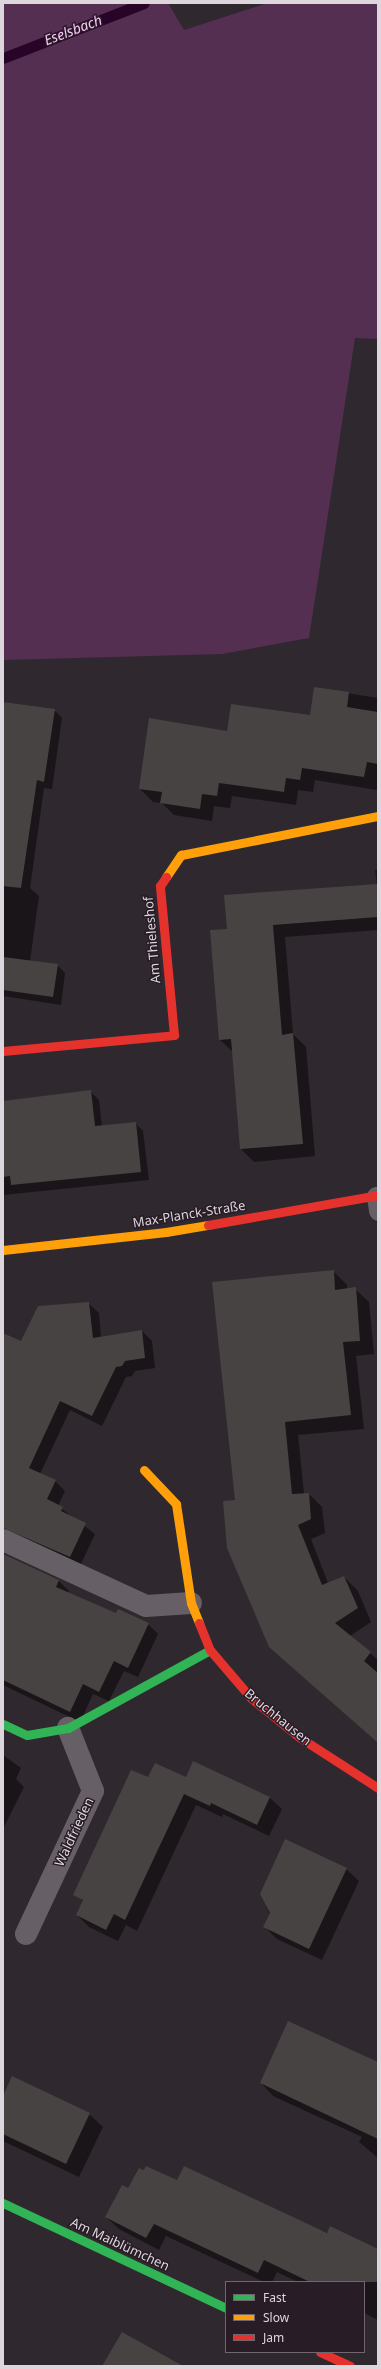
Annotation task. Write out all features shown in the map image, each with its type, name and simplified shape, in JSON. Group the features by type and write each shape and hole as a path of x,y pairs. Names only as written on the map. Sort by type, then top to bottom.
{"street":[{"name":"Am Thieleshof","path":"3,1051 174,1035 160,886 181,855 378,816"},
{"name":"Max-Planck-Straße","path":"3,1250 166,1232 377,1201"},
{"name":"Bruchhausen","path":"144,1470 176,1504 191,1603 210,1650 250,1698 299,1736 378,1788"},
{"path":"3,1540 146,1606 191,1603"},
{"path":"3,1724 27,1735 68,1728 210,1650"},
{"name":"Waldfrieden","path":"26,1934 93,1791 68,1728"},
{"name":"Am Maiblümchen","path":"3,2204 225,2308"},
{"path":"322,2353 350,2366"}],"shaded area":[{"path":"3,3 168,3 184,30 268,3 378,3 378,339 355,338 309,638 222,654 3,660"}],"building":[{"path":"314,687 349,692 347,707 378,712 378,764 367,762 364,777 302,768 300,780 286,778 284,792 219,783 217,796 202,794 200,809 160,803 162,792 139,789 149,718 227,731 231,704 310,715"},
{"path":"3,702 55,709 44,782 37,780 21,888 3,886"},
{"path":"378,884 378,917 273,925 282,1035 293,1033 303,1144 240,1149 231,1039 219,1040 210,930 227,929 224,895"},
{"path":"3,957 58,964 53,997 3,990"},
{"path":"91,1090 95,1126 136,1122 141,1172 11,1185 10,1176 3,1177 3,1101"},
{"path":"334,1270 335,1290 356,1287 360,1341 343,1342 351,1415 285,1422 292,1494 309,1493 311,1519 298,1525 322,1585 344,1576 358,1608 335,1623 371,1652 364,1661 378,1673 378,1743 269,1647 227,1548 223,1501 235,1500 212,1282"},
{"path":"89,1302 93,1338 142,1330 145,1358 125,1361 122,1366 116,1367 92,1416 60,1401 29,1468 56,1480 47,1499 63,1507 61,1511 86,1523 70,1557 3,1528 3,1333 21,1341 38,1306"},
{"path":"3,1554 59,1580 56,1587 116,1613 118,1609 149,1623 128,1668 114,1661 99,1692 83,1684 70,1712 3,1680"},
{"path":"193,1761 270,1797 257,1825 211,1803 210,1806 184,1794 125,1920 114,1914 106,1930 76,1915 83,1900 73,1895 131,1770 148,1777 155,1763 186,1777"},
{"path":"285,1839 347,1868 309,1949 263,1927 270,1913 260,1894"},
{"path":"288,2021 378,2062 378,2139 260,2083"},
{"path":"12,2076 90,2113 66,2164 3,2134 3,2096"},
{"path":"146,2166 177,2180 184,2166 327,2233 330,2226 378,2249 378,2282 308,2281 264,2260 258,2273 154,2224 146,2238 105,2217 122,2185 128,2188 139,2168 144,2170"},
{"path":"122,2332 183,2366 102,2366"}],"waterway":[{"name":"Eselsbach","path":"3,58 144,3"}],"traffic: fast":[{"path":"3,1724 27,1735 68,1728 210,1650"},
{"path":"3,2203 225,2308"}],"traffic: slow":[{"path":"166,877 181,855 378,816"},
{"path":"3,1250 166,1232 208,1225"},
{"path":"144,1470 176,1504 191,1603 199,1623"}],"traffic: jam":[{"path":"3,1051 174,1035 160,886 166,877"},
{"path":"208,1225 378,1195"},
{"path":"199,1623 210,1650 251,1698 299,1737 378,1788"},
{"path":"322,2353 350,2366"}]}
